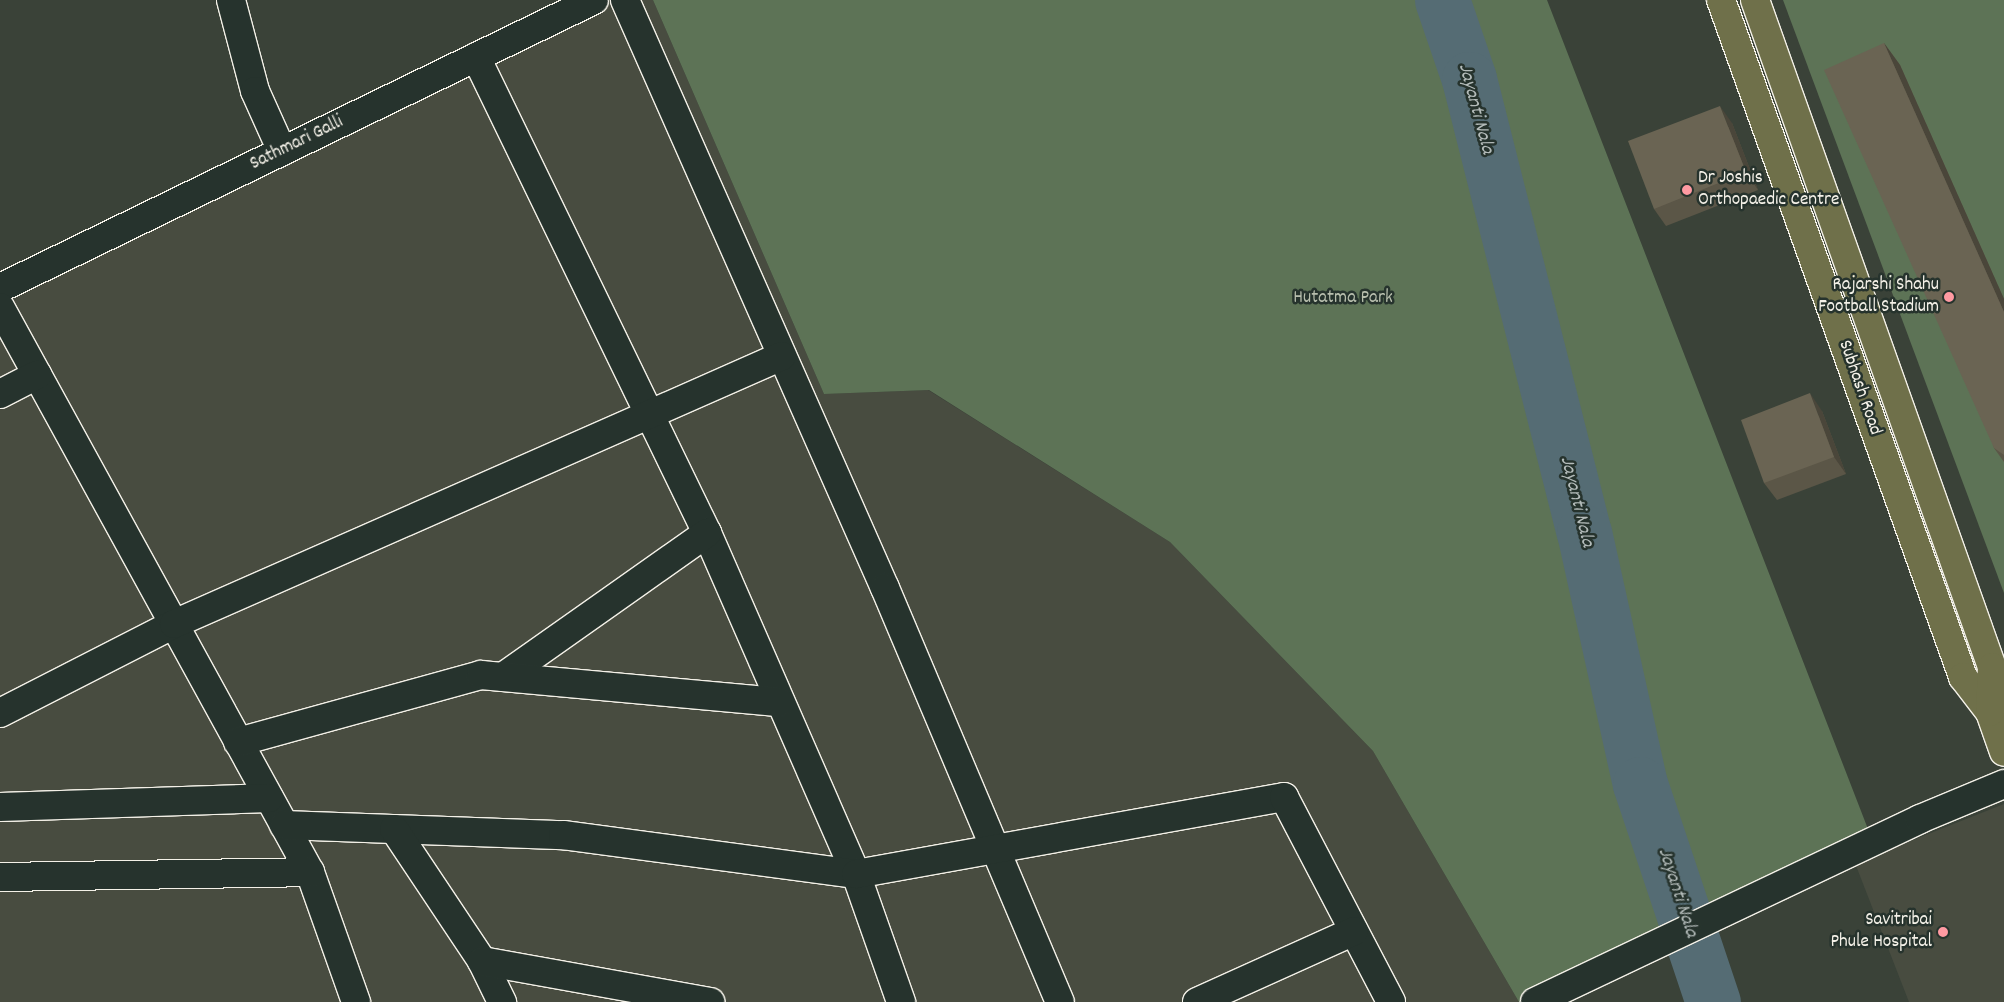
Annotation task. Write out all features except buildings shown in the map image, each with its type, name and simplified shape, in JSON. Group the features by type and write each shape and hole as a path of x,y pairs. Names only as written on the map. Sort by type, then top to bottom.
{"main road":[{"name":"Subhash Road","path":"1721,0 1963,677 1990,712 2004,752"},
{"name":"Subhash Road","path":"1755,0 1992,667 1990,712"}],"street":[{"path":"231,0 255,90 282,151"},
{"name":"Sathmari Galli","path":"0,288 594,0"},
{"path":"624,0 782,356 1060,1002"},
{"path":"476,57 707,533 856,874 901,1002"},
{"path":"0,308 310,872 356,1002"},
{"path":"0,713 174,624 651,416 782,356"},
{"path":"0,394 37,375"},
{"path":"503,677 707,533"},
{"path":"238,742 481,675 780,702"},
{"path":"1535,1002 1920,819 2004,784"},
{"path":"284,825 563,835 856,874 1284,797 1391,1002"},
{"path":"0,807 269,798"},
{"path":"394,829 482,962 502,1002"},
{"path":"0,877 310,872"},
{"path":"1197,1002 1354,930"},
{"path":"482,962 710,1002"}],"shaded area":[{"path":"594,0 653,0 824,394 928,390 1170,542 1373,751 1519,1002 0,1002 0,288"},
{"name":"Savitribai Phule Hospital","path":"2004,804 2004,1002 1909,1002 1855,863"}],"green space":[{"name":"Hutatma Park","path":"653,0 1547,0 1873,842 1535,1002 1519,1002 1373,751 1170,542 929,390 824,394"},
{"name":"Rajarshi Shahu Football Stadium","path":"1783,0 2004,0 2004,593"}],"waterway":[{"name":"Jayanti Nala","path":"1442,0 1469,79 1584,532 1640,784 1713,1002"}],"place":[{"name":"Dr Joshis Orthopaedic Centre","path":"1687,190"},
{"name":"Rajarshi Shahu Football Stadium","path":"1949,297"},
{"name":"Savitribai Phule Hospital","path":"1943,932"}]}
